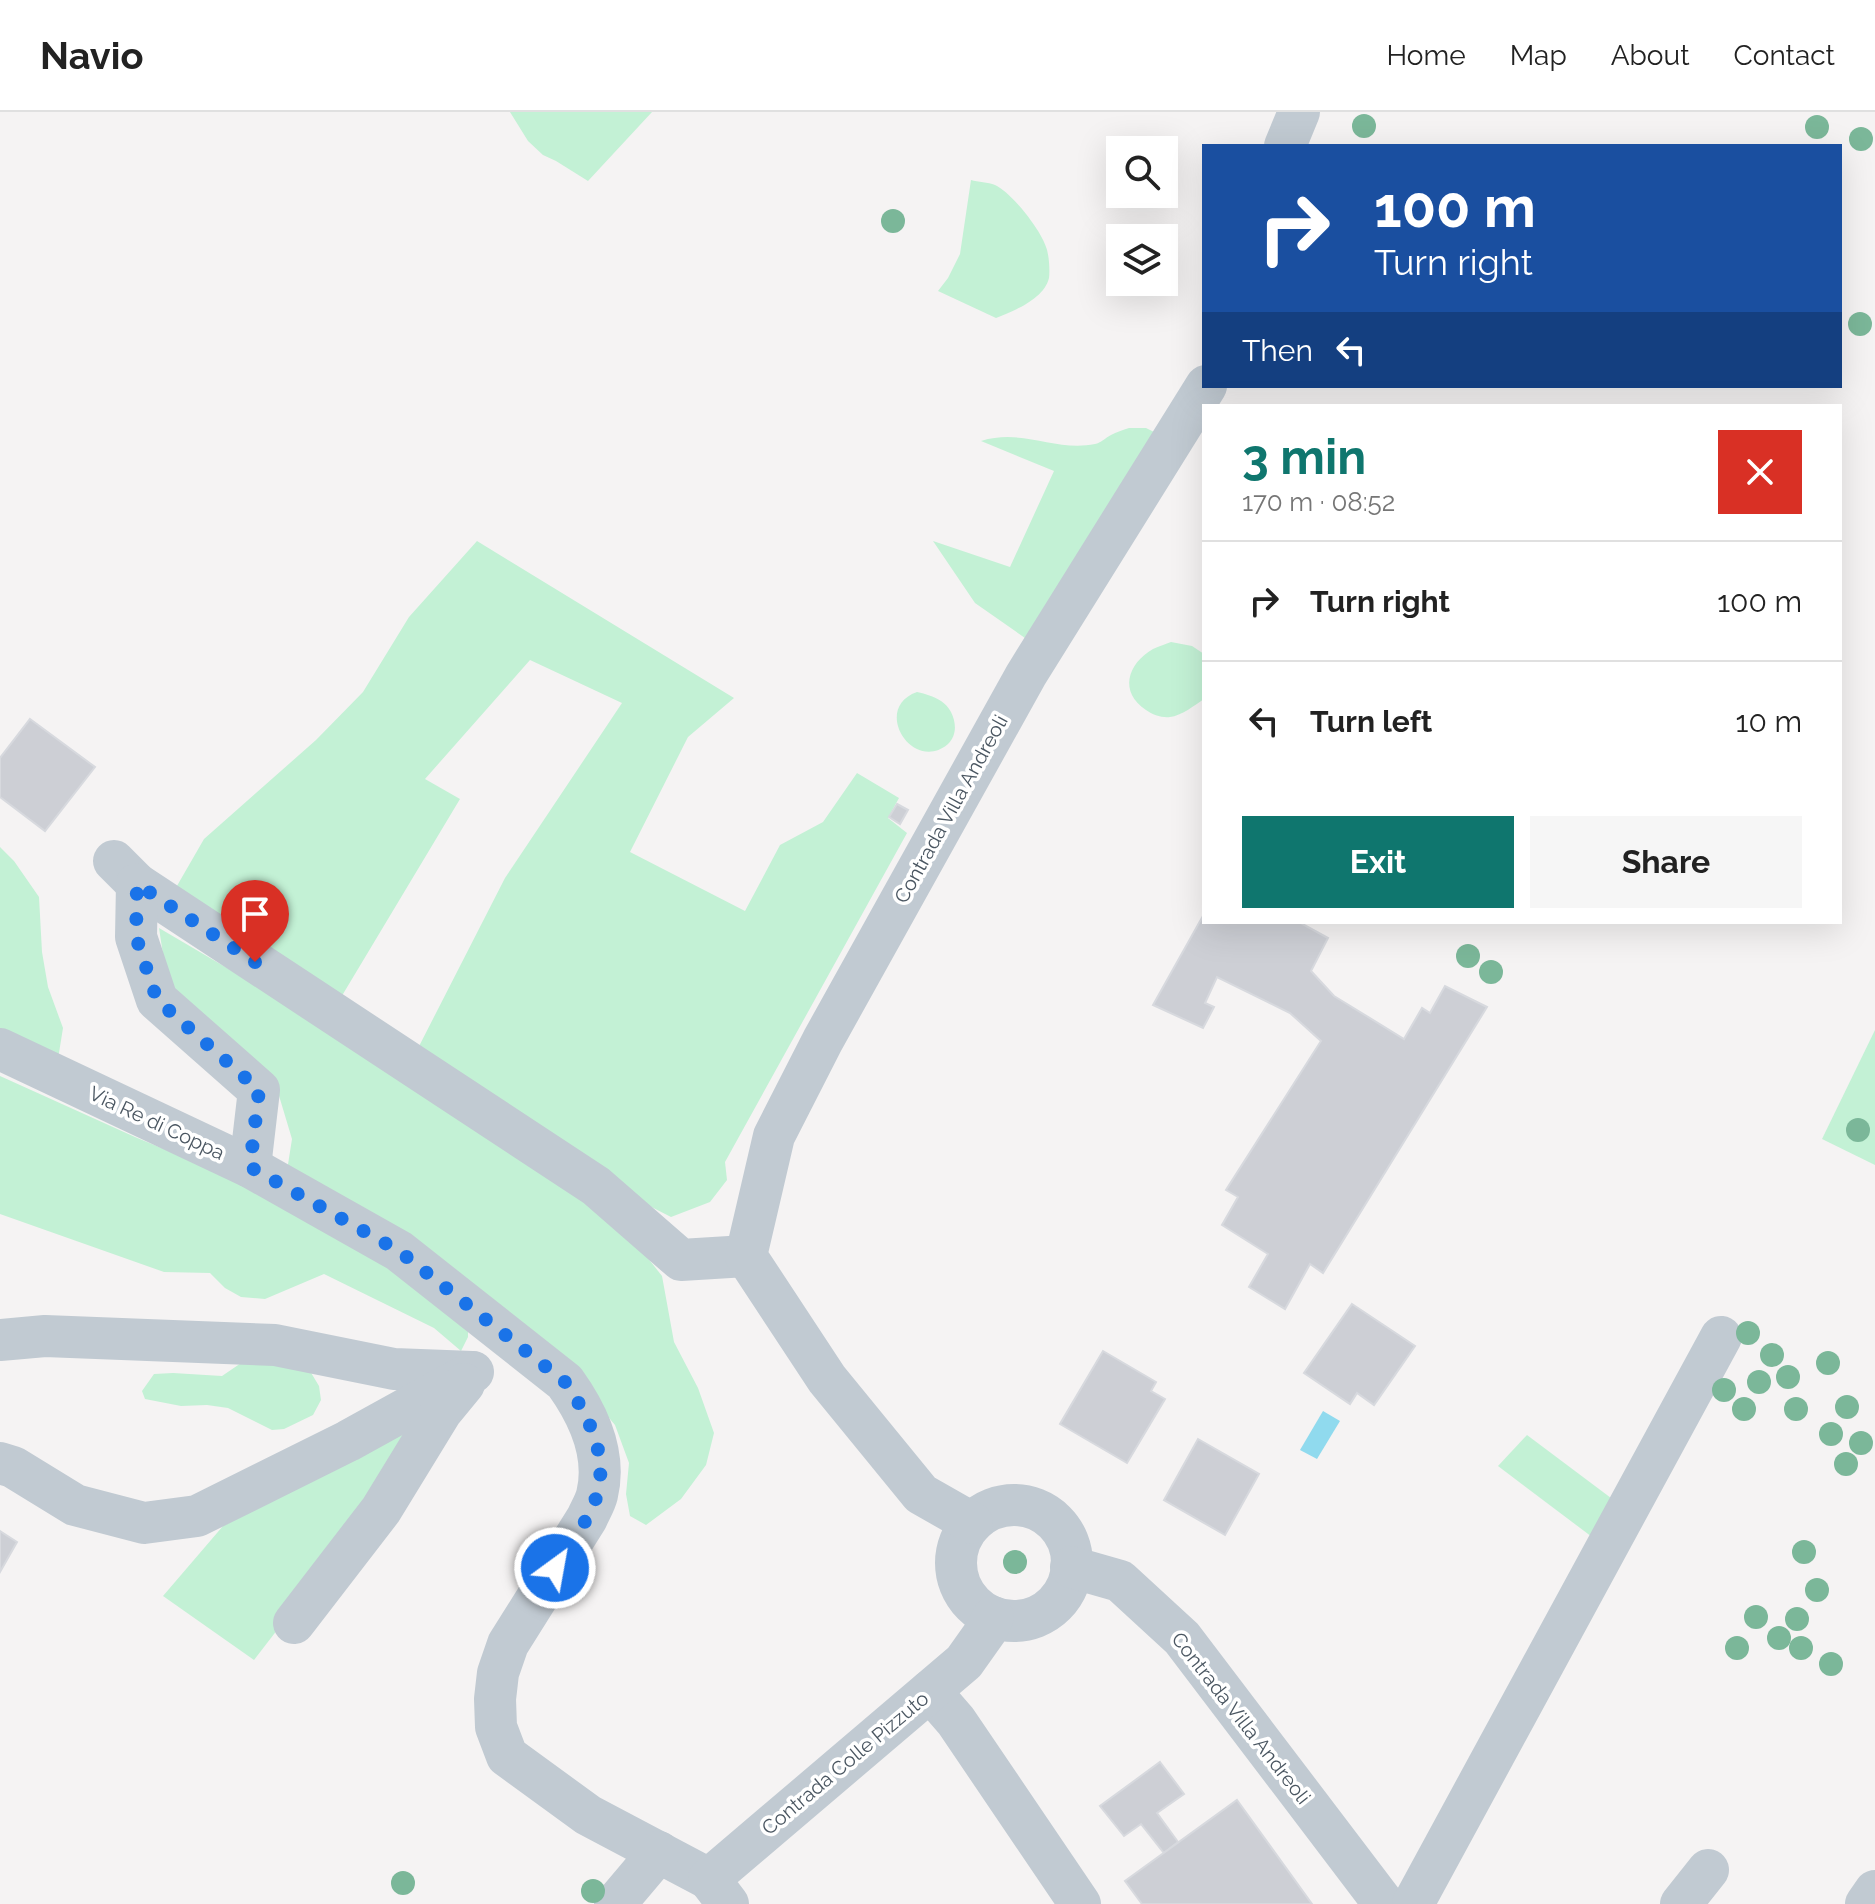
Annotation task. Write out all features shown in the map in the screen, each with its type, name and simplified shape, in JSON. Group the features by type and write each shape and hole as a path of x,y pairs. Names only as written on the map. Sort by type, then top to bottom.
{"street":[{"path":"1286,144 1299,112"},
{"name":"Contrada Villa Andreoli","path":"746,1256 774,1136 823,1040 1026,675 1205,388"},
{"path":"250,1167 259,1090 157,1000 136,937 125,872 596,1186 681,1260 746,1256 827,1379 921,1494 972,1523"},
{"name":"Via Re di Coppa","path":"0,1049 250,1167 399,1251 565,1382 592,1430 601,1466 597,1496 587,1518 508,1644 498,1673 496,1727 507,1756 588,1815 659,1852 719,1891"},
{"path":"294,1623 381,1510 441,1412 505,1333"},
{"path":"0,1340 45,1336 275,1345 394,1369 473,1372"},
{"path":"1413,1904 1721,1337"},
{"path":"0,1463 13,1467 75,1505 144,1523 197,1516 348,1441 473,1372"},
{"path":"1006,1505 1025,1506 1042,1512 1057,1523 1067,1539 1072,1556 1071,1567 1065,1591 1054,1606 1038,1616 1021,1621 1002,1621 985,1614 971,1603 960,1588 955,1571 956,1552 962,1535 989,1510 1006,1505"},
{"name":"Contrada Villa Andreoli","path":"1071,1567 1120,1581 1182,1638 1384,1904"},
{"name":"Contrada Colle Pizzuto","path":"719,1891 964,1662 993,1617"},
{"path":"930,1691 956,1721 1080,1904"},
{"path":"615,1904 659,1852"},
{"path":"1681,1904 1708,1870"},
{"path":"1866,1904 1875,1891"}],"green space":[{"path":"510,112 652,112 588,181 543,155 528,141"},
{"path":"971,180 995,185 1009,195 1038,231 1048,254 1049,278 1041,292 1027,303 996,318 938,291 960,254"},
{"path":"1129,428 1146,428 1162,436 1035,645 975,603 933,541 1010,567 1054,471 981,441 1011,437 1080,446 1097,443"},
{"path":"477,541 734,698 688,737 630,852 745,911 780,845 823,822 857,773 899,798 888,818 907,833 725,1162 727,1180 710,1202 671,1217 626,1194 413,1058 505,878 622,703 530,660 425,779 460,799 340,999 170,898 204,839 316,740 363,692 409,617"},
{"path":"1171,642 1192,646 1202,653 1202,700 1170,717 1152,713 1137,703 1129,687 1132,670 1153,649"},
{"path":"917,692 941,701 954,721 952,739 935,751 922,751 911,745 897,723 898,711 904,700"},
{"path":"0,847 14,861 39,897 42,952 48,987 63,1028 58,1059 0,1037"},
{"path":"159,928 406,1073 617,1219 662,1276 674,1342 698,1388 714,1433 706,1465 681,1499 646,1525 630,1516 626,1494 629,1463 615,1425 583,1387 286,1177 292,1139 277,1089 169,994"},
{"path":"1875,1030 1875,1165 1822,1139"},
{"path":"0,1076 135,1137 287,1200 468,1322 468,1337 461,1351 434,1328 324,1274 265,1299 241,1297 225,1288 210,1273 164,1272 0,1214"},
{"path":"247,1359 310,1371 319,1386 321,1400 313,1415 284,1429 272,1430 228,1408 181,1406 145,1399 142,1391 154,1374 222,1376"},
{"path":"423,1420 291,1612 254,1660 163,1596 223,1526"},
{"path":"1527,1435 1623,1507 1600,1543 1498,1466"}],"water":[{"path":"1323,1411 1340,1421 1317,1459 1300,1450"}],"building":[{"path":"30,719 95,767 45,831 0,797 0,758"},
{"path":"897,804 908,810 900,824 889,817"},
{"path":"1202,918 1202,924 1303,924 1328,938 1311,971 1334,996 1404,1039 1422,1008 1430,1013 1445,986 1487,1007 1323,1273 1310,1264 1285,1309 1249,1287 1268,1254 1222,1225 1238,1197 1226,1190 1321,1041 1290,1013 1217,977 1205,1003 1214,1007 1203,1028 1153,1005"},
{"path":"1352,1304 1415,1346 1374,1405 1357,1393 1350,1404 1304,1373"},
{"path":"1103,1351 1156,1382 1151,1391 1165,1399 1127,1463 1060,1424"},
{"path":"1198,1439 1259,1474 1225,1535 1164,1500"},
{"path":"0,1531 17,1542 0,1572"},
{"path":"1160,1762 1184,1794 1157,1813 1178,1842 1164,1853 1141,1824 1124,1836 1100,1806"},
{"path":"1237,1800 1312,1904 1142,1904 1125,1881"}],"route":[{"path":"255,962 137,884 136,937 157,1000 259,1090 250,1167 399,1251 565,1382 576,1399 592,1430 601,1466 597,1496 587,1518 555,1568"}]}
